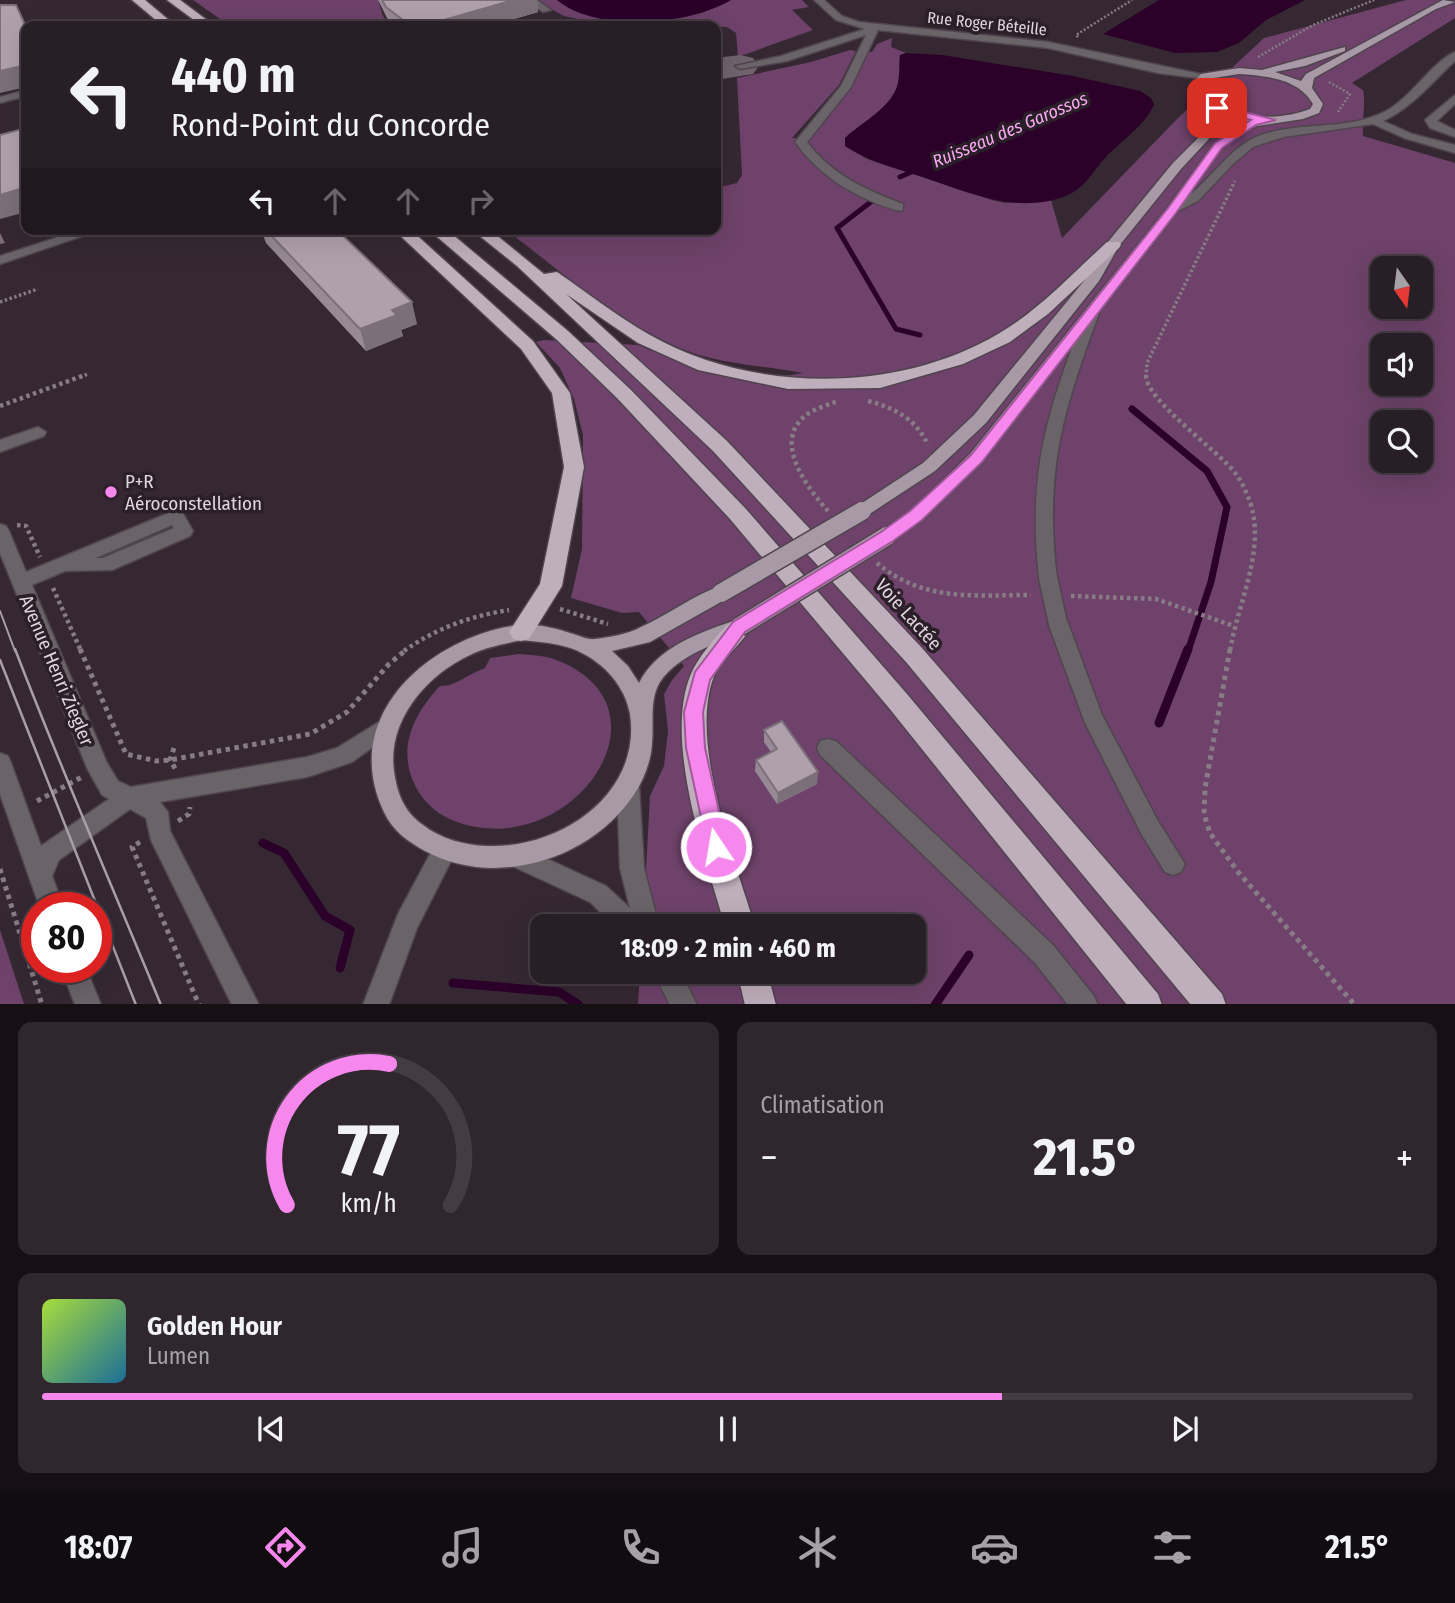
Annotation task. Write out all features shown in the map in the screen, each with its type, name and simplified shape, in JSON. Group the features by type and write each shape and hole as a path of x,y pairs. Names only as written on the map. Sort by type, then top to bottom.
{"highway":[{"path":"138,0 164,21"},
{"path":"173,0 202,21"},
{"path":"408,235 527,345 561,393 574,467 551,586 521,632"},
{"path":"443,235 562,335 624,394 738,514 898,701 1147,1004"},
{"name":"Voie Lactée","path":"487,235 523,263 748,475 914,655 1211,1004"},
{"path":"523,263 557,279 644,339 704,366 788,383 880,382 957,360 1004,338 1042,310 1113,245"},
{"path":"736,914 716,847 695,748 693,712 701,677 739,627"},
{"path":"756,984 761,1004"}],"main road":[{"path":"1307,88 1310,76 1452,0"},
{"path":"1270,120 1233,114 1217,108 1198,93 1196,86 1205,76 1219,72 1260,72 1314,60 1408,22"},
{"path":"642,713 632,687 621,672 591,648 570,639 521,632 489,640 456,652 427,672 403,697 387,726 380,764 389,800 400,819 416,835 444,851 487,859 518,857 563,843 600,818 628,785 642,747 642,713 648,683 669,661 706,638 739,627 887,537 916,516 976,458 1172,210 1218,145 1254,123 1298,118 1315,111 1318,104 1307,88 1260,72"},
{"path":"591,648 643,636 862,511 929,467 981,419 1094,278 1113,245 1177,166 1204,138 1214,124 1217,108"}],"street":[{"path":"531,0 546,10"},
{"name":"Rue Roger Béteille","path":"819,0 848,22 874,29 936,32 1048,45 1158,70 1205,76"},
{"path":"740,66 795,56 874,29"},
{"path":"874,29 846,87 801,142 814,160 847,186 899,207"},
{"path":"1172,210 1185,207 1225,162 1262,139 1300,130 1373,120 1398,108 1455,55"},
{"name":"Rue Roger Béteille","path":"1158,70 1196,86"},
{"path":"0,100 21,94"},
{"path":"1455,98 1431,121 1434,126 1455,134"},
{"path":"1373,120 1408,136 1455,149"},
{"path":"0,260 78,235"},
{"path":"1093,311 1058,408 1048,456 1042,535 1048,578 1058,623 1093,717 1150,828 1173,864"},
{"path":"0,446 38,432"},
{"path":"21,582 63,565 105,565 180,523"},
{"name":"Avenue Henri Ziegler","path":"7,529 21,582 98,768 110,788 157,812 159,832 246,1004"},
{"path":"40,878 50,853 128,798 153,796 307,767 344,755 387,726"},
{"path":"828,748 1044,954 1084,1004"},
{"path":"0,763 46,892"},
{"path":"628,785 632,868 644,914"},
{"path":"376,1004 407,923 444,851"},
{"path":"518,857 598,894 619,914"},
{"path":"80,983 89,1004"},
{"path":"673,984 684,1004"}],"path":[{"path":"1075,44 1079,40 1076,35 1132,0"},
{"path":"1263,55 1313,25 1374,0"},
{"path":"1321,80 1350,94 1349,100 1335,117"},
{"path":"1241,173 1209,231 1147,363 1146,382 1159,400 1236,474 1253,511 1255,532 1252,559 1234,626 1205,788 1204,814 1210,833 1238,872 1355,1004"},
{"path":"0,302 38,289"},
{"path":"0,406 88,374"},
{"path":"7,529 26,526 43,563"},
{"path":"50,582 126,754"},
{"path":"1173,604 1234,626"},
{"path":"18,810 126,754 146,760 170,760 310,734 333,724 352,709 388,665 431,634 465,619 519,608"},
{"path":"554,608 615,625"},
{"path":"173,824 189,814 190,804"},
{"path":"149,836 132,847 199,1004"},
{"path":"0,869 42,1004"}],"shaded area":[{"path":"193,0 378,0 387,21 223,21"},
{"path":"534,0 557,0 589,15 633,21 587,21 564,16"},
{"path":"731,0 802,0 809,7 792,10 813,30 738,57 736,33 727,27 721,27 721,21 633,21 681,18 702,13"},
{"path":"1406,0 1455,0 1455,18 1352,83 1363,90 1363,136 1455,163 1455,1004 638,1004 639,984 926,984 926,914 644,914 650,796 664,766 668,731 664,694 684,666 639,612 622,613 571,598 582,549 583,435 574,399 560,368 536,342 544,340 638,345 693,368 755,381 803,373 712,358 658,338 590,295 513,235 721,235 721,187 737,183 742,175 737,78 811,62 850,50 856,51 839,85 792,138 802,138 845,86 863,51 872,52 877,44 892,38 891,47 906,53 900,55 899,80 895,92 884,107 845,138 845,146 867,159 992,200 1005,203 1051,200 1062,238 1177,119 1264,38"},
{"path":"518,654 554,659 591,681 608,709 610,740 598,771 574,798 542,819 504,828 463,824 440,813 427,803 417,789 409,768 408,742 423,707 440,686 451,684 485,668 490,658"},
{"path":"0,930 24,1004 0,1004"}],"water":[{"path":"557,0 731,0 692,15 656,21 618,21 574,10"},
{"path":"1159,0 1305,0 1266,20 1239,43 1217,52 1175,53 1103,34"},
{"path":"900,55 942,55 1073,76 1140,91 1151,98 1154,104 1142,123 1106,157 1080,188 1066,196 1047,201 1029,203 992,199 881,164 845,146 845,138 884,107 895,92"}],"building":[{"path":"382,0 514,0 440,21 404,21 386,7"},
{"path":"0,5 16,5 23,21 21,21 21,66 0,71"},
{"path":"21,129 21,189 0,195 0,135"},
{"path":"271,235 342,235 412,302 392,310 397,315 360,329"},
{"path":"782,721 818,772 778,793 756,760 777,749 764,730"}],"waterway":[{"name":"Ruisseau des Garossos","path":"900,177 918,169"},
{"name":"Ruisseau des Garossos","path":"872,201 837,228 896,329 920,335"},
{"name":"Ruisseau des Garossos","path":"1132,409 1207,471 1227,507 1211,582 1188,651"},
{"name":"Ruisseau des Garossos","path":"1159,723 1188,649"},
{"path":"263,843 284,853 325,916 350,930 340,968"},
{"name":"Ruisseau des Garossos","path":"936,1004 969,955"},
{"path":"453,983 559,992 577,1004"}],"taxiway":[{"path":"721,68 740,66"}],"tram line":[{"path":"0,611 15,651"},
{"path":"15,649 161,1004"},
{"path":"0,660 136,1004"}],"place":[{"name":"P+R Aéroconstellation","path":"111,492"}],"route":[{"path":"716,847 695,748 693,712 701,677 739,627 887,537 916,516 976,458 1172,210 1218,145 1242,128 1270,120 1233,114 1217,108"}]}
